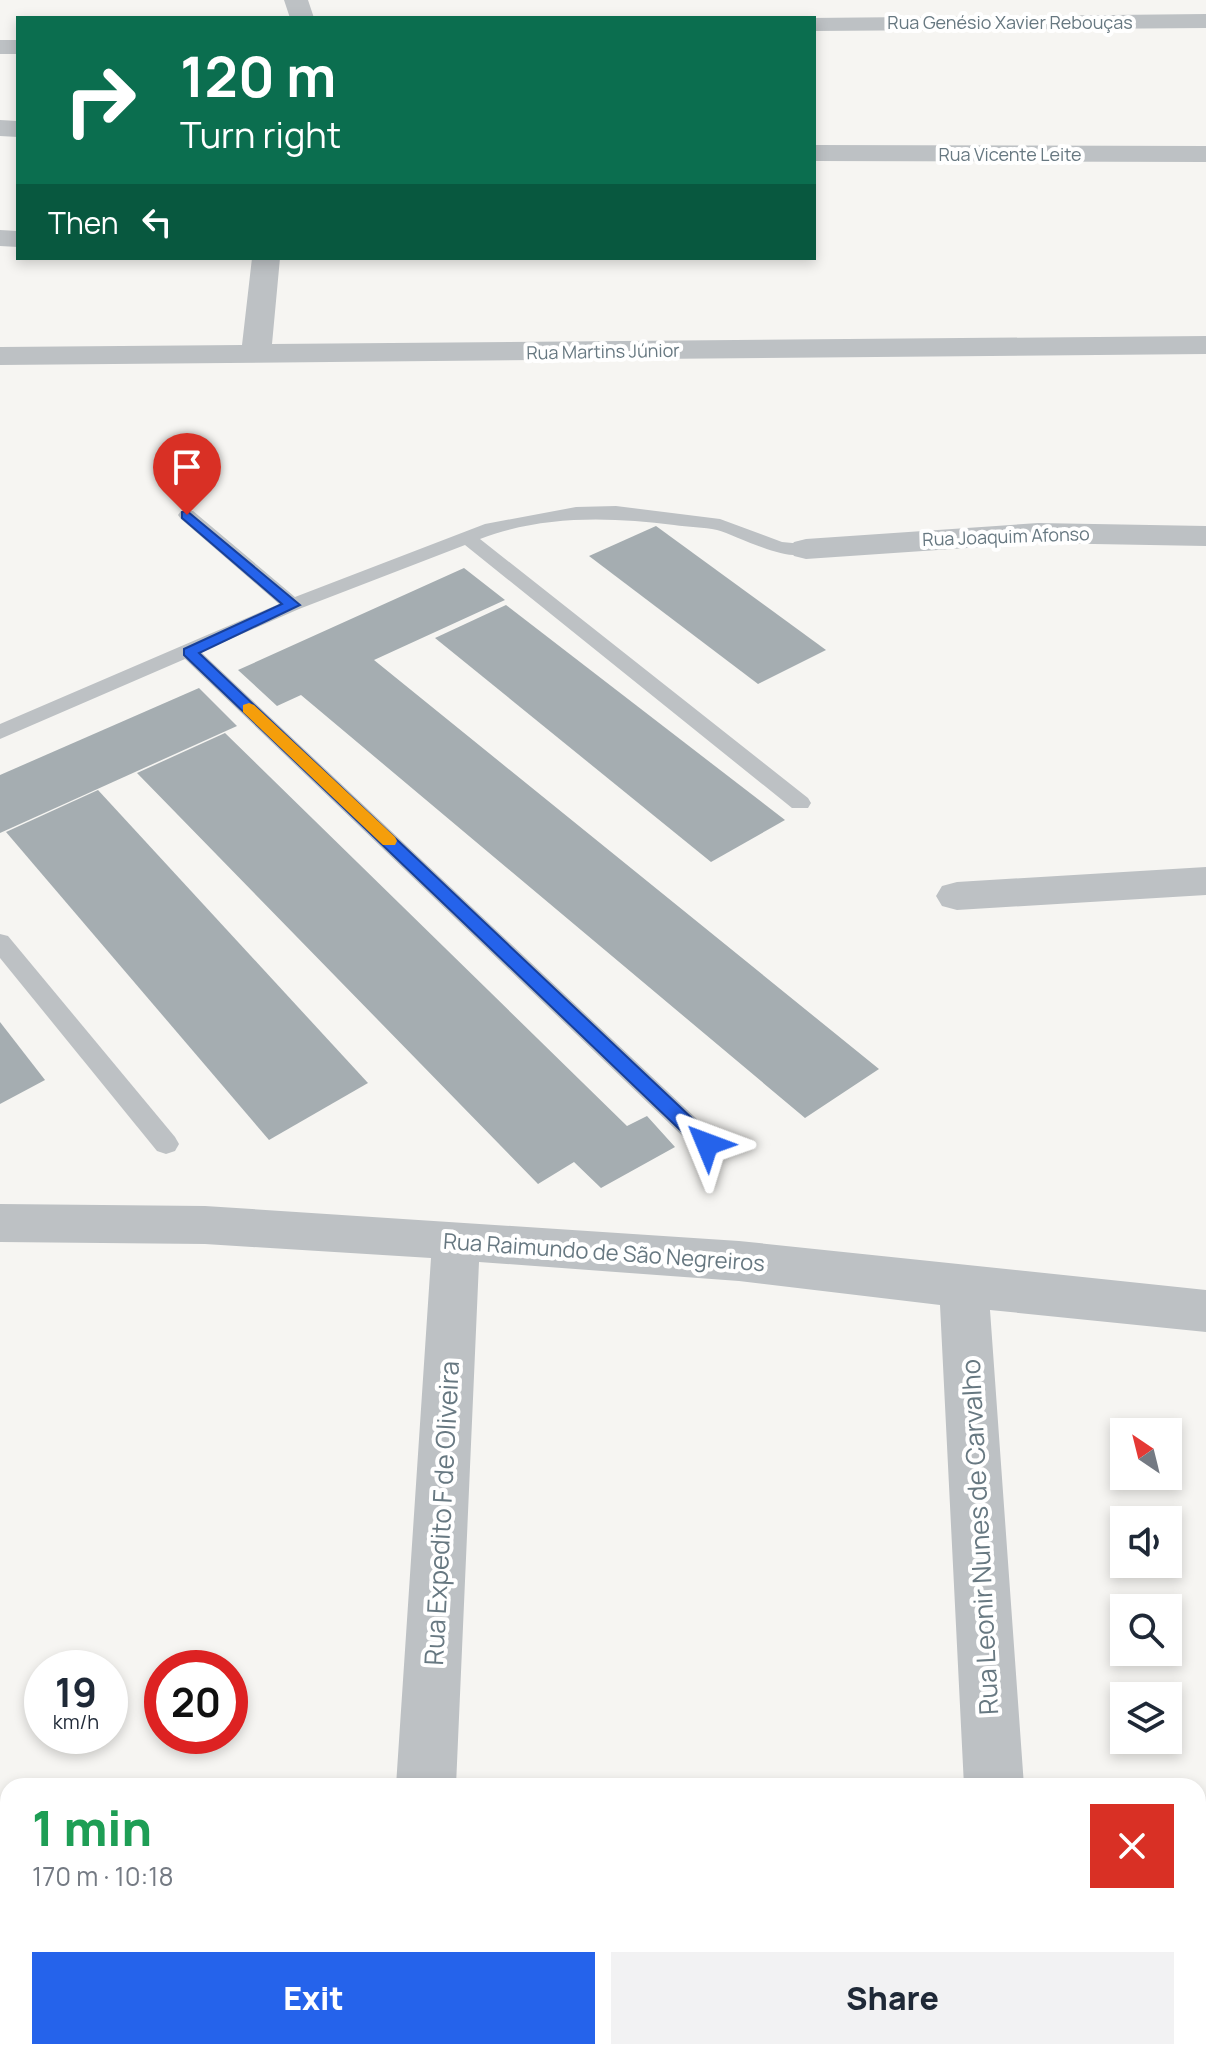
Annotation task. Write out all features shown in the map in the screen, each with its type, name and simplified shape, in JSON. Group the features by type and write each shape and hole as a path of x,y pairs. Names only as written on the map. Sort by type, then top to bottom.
{"street":[{"name":"Rua Genésio Xavier Rebouças","path":"816,24 1206,21"},
{"name":"Rua Vicente Leite","path":"816,153 1206,154"},
{"path":"256,355 266,260"},
{"name":"Rua Martins Júnior","path":"0,356 1206,345"},
{"name":"Rua Joaquim Afonso","path":"806,549 1038,533 1206,536"},
{"path":"957,896 1206,881"},
{"name":"Rua Raimundo de São Negreiros","path":"0,1223 205,1225 739,1261 1206,1311"},
{"name":"Rua Expedito F de Oliveira","path":"426,1778 456,1241"},
{"name":"Rua Leonir Nunes de Carvalho","path":"964,1287 994,1778"}],"lane":[{"path":"3,727 189,652 292,605 492,528 576,513 616,512 720,525 779,547 806,549"},
{"path":"187,515 292,605"},
{"path":"465,536 800,803"},
{"path":"189,652 707,1144"},
{"path":"0,942 166,1144"}],"building":[{"path":"656,526 826,650 758,684 589,556"},
{"path":"464,568 505,600 374,660 879,1069 805,1118 301,695 277,706 238,670"},
{"path":"506,605 785,820 711,862 435,638"},
{"path":"199,688 237,726 0,833 0,775"},
{"path":"225,733 627,1126 647,1116 675,1147 601,1188 574,1162 538,1184 137,773"},
{"path":"98,790 368,1083 269,1140 6,832"},
{"path":"0,1022 45,1080 0,1104"}],"slow traffic":[{"path":"249,708 389,841"}],"route":[{"path":"187,515 292,605 189,652 707,1144"}]}
